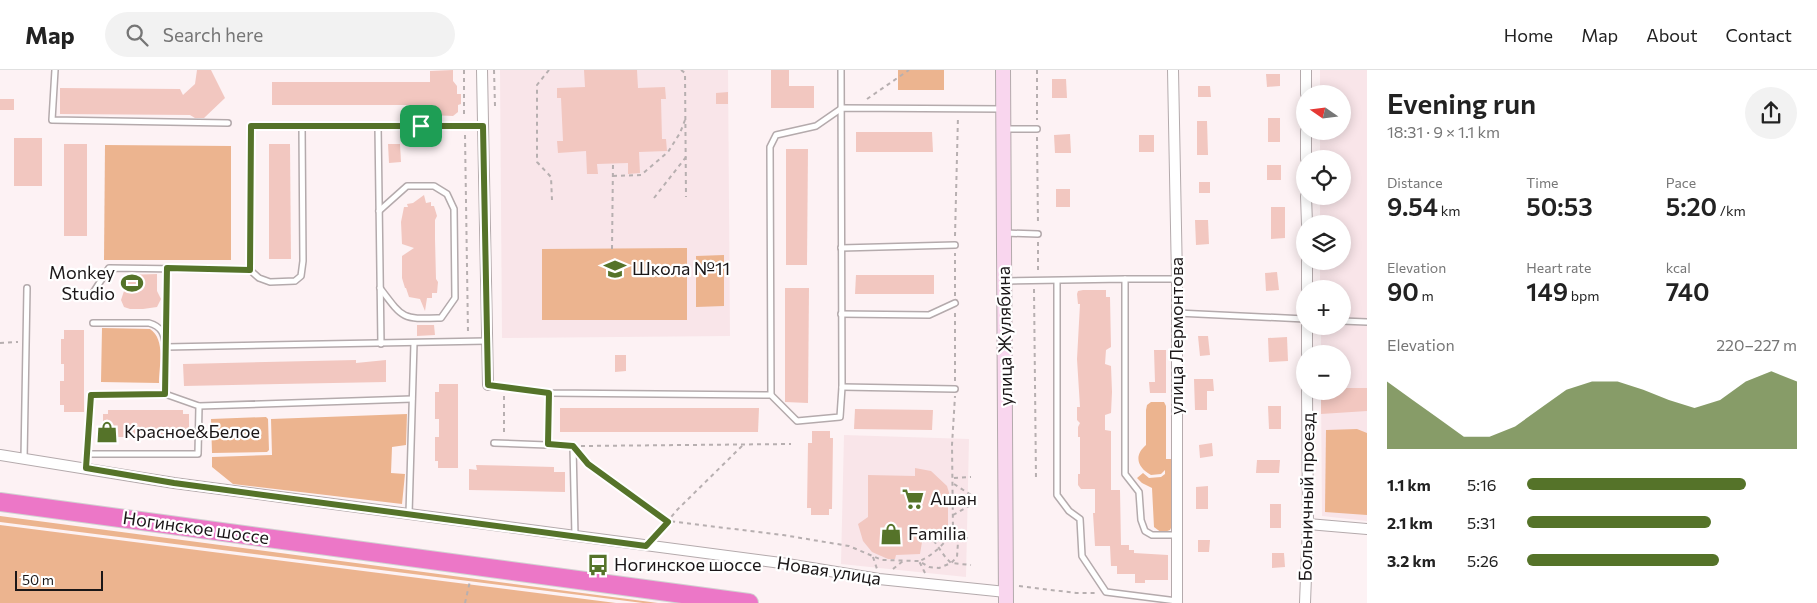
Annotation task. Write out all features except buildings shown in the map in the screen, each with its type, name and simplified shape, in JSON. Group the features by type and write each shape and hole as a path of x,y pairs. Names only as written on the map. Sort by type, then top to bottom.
{"highway":[{"name":"Ногинское шоссе","path":"0,502 749,603"}],"main road":[{"name":"улица Жулябина","path":"1003,70 1006,594"}],"street":[{"path":"482,70 488,385"},
{"name":"улица Лермонтова","path":"1173,70 1177,279 1177,602"},
{"path":"1306,70 1306,85"},
{"name":"Больничный проезд","path":"1305,603 1308,524 1307,400"},
{"name":"Новая улица","path":"0,455 174,483 1006,594"},
{"path":"1308,524 1367,529"}],"lane":[{"path":"54,70 52,120 228,123"},
{"path":"488,385 549,393 771,395 797,421 840,417 842,387 842,70"},
{"path":"771,395 770,147 776,135 816,126 842,108 1003,108"},
{"path":"250,270 251,126 483,126"},
{"path":"91,296 108,268 250,270 259,278 270,282 295,281 301,276 303,261 302,126"},
{"path":"378,126 381,344"},
{"path":"1004,129 1037,129"},
{"path":"379,211 407,186 434,186 447,194 454,208 455,298 441,318 409,318 396,310 380,288"},
{"path":"1004,233 1038,234"},
{"path":"841,248 955,245"},
{"path":"165,394 167,268"},
{"path":"1126,279 1125,474 1139,492 1141,520 1145,531 1152,535 1176,535"},
{"path":"1004,281 1177,279"},
{"path":"1057,281 1057,495 1069,511 1080,519 1082,556 1106,592 1177,602"},
{"path":"24,459 27,288"},
{"path":"842,314 929,314 955,303"},
{"path":"1177,313 1296,319"},
{"path":"1351,321 1367,322"},
{"path":"93,323 149,323 156,325 163,333 166,347"},
{"path":"166,347 487,342"},
{"path":"410,514 414,343"},
{"path":"842,387 955,389"},
{"path":"548,444 549,393"},
{"path":"86,468 91,395 165,394 199,406 412,399"},
{"path":"87,454 198,454 199,406"},
{"path":"494,443 573,446 575,536"}],"path":[{"path":"464,70 468,343"},
{"path":"549,70 537,85 537,162 551,177 552,200"},
{"path":"681,70 685,73 686,197"},
{"path":"855,108 909,70"},
{"path":"1036,479 1037,70"},
{"path":"952,563 957,557 958,546 954,531 952,446 955,389 955,245 958,109"},
{"path":"613,176 641,176 668,152 680,133 686,117"},
{"path":"654,198 686,157"},
{"path":"612,249 613,163"},
{"path":"0,343 26,342"},
{"path":"504,387 504,444"},
{"path":"646,546 744,444"},
{"path":"573,446 791,444"},
{"path":"573,446 588,464 668,522 783,535 849,546 882,560 919,561 927,558 954,531"},
{"path":"954,478 971,477"},
{"path":"954,484 971,495"},
{"path":"954,515 971,505"},
{"path":"954,531 971,540"},
{"path":"929,534 938,548 952,563"},
{"path":"919,561 929,567 939,568 952,563 971,565"},
{"path":"919,561 931,584"},
{"path":"465,603 470,581"},
{"path":"1006,594 1106,592"}],"shaded area":[{"name":"Школа №11","path":"500,70 728,70 730,336 502,338"},
{"path":"898,70 944,70 944,90 898,90"},
{"path":"1320,70 1367,70 1367,521 1322,516 1321,400 1351,400 1351,345 1321,345 1321,335 1351,335 1351,280 1320,280 1320,270 1351,270 1351,215 1320,215 1320,205 1351,205 1351,150 1320,150 1320,140 1351,140 1351,85 1320,85"},
{"path":"105,145 231,146 231,260 104,260"},
{"path":"687,248 687,320 542,320 542,249"},
{"path":"724,255 724,306 696,307 696,256"},
{"path":"102,328 150,329 155,334 160,346 159,383 101,382"},
{"path":"1151,402 1164,402 1166,406 1166,459 1173,459 1172,526 1170,530 1162,533 1154,527 1152,488 1137,478 1143,473 1149,478 1161,477 1165,474 1165,470 1161,474 1151,475 1140,465 1138,457 1146,445 1146,410 1147,405"},
{"path":"407,414 406,445 392,447 391,473 405,474 402,504 233,484 212,467 212,457 272,455 271,419"},
{"path":"266,417 268,419 269,450 267,452 212,453 211,419"},
{"path":"1357,429 1367,433 1367,515 1325,512 1326,430"},
{"path":"844,435 969,439 966,577 841,564"},
{"path":"0,516 658,603 643,603 0,522"},
{"path":"0,525 616,603 0,603"}],"place":[{"name":"Школа №11","path":"615,269"},
{"name":"Monkey Studio","path":"132,283"},
{"name":"Красное&Белое","path":"107,432"},
{"name":"Ашан","path":"913,499"},
{"name":"Familia","path":"891,534"},
{"name":"Ногинское шоссе","path":"598,565"}],"route":[{"path":"251,126 421,126 483,126 488,385 549,393 548,444 573,446 588,464 668,522 646,546 174,483 86,468 91,395 165,394 167,268 250,270 251,126"}]}
